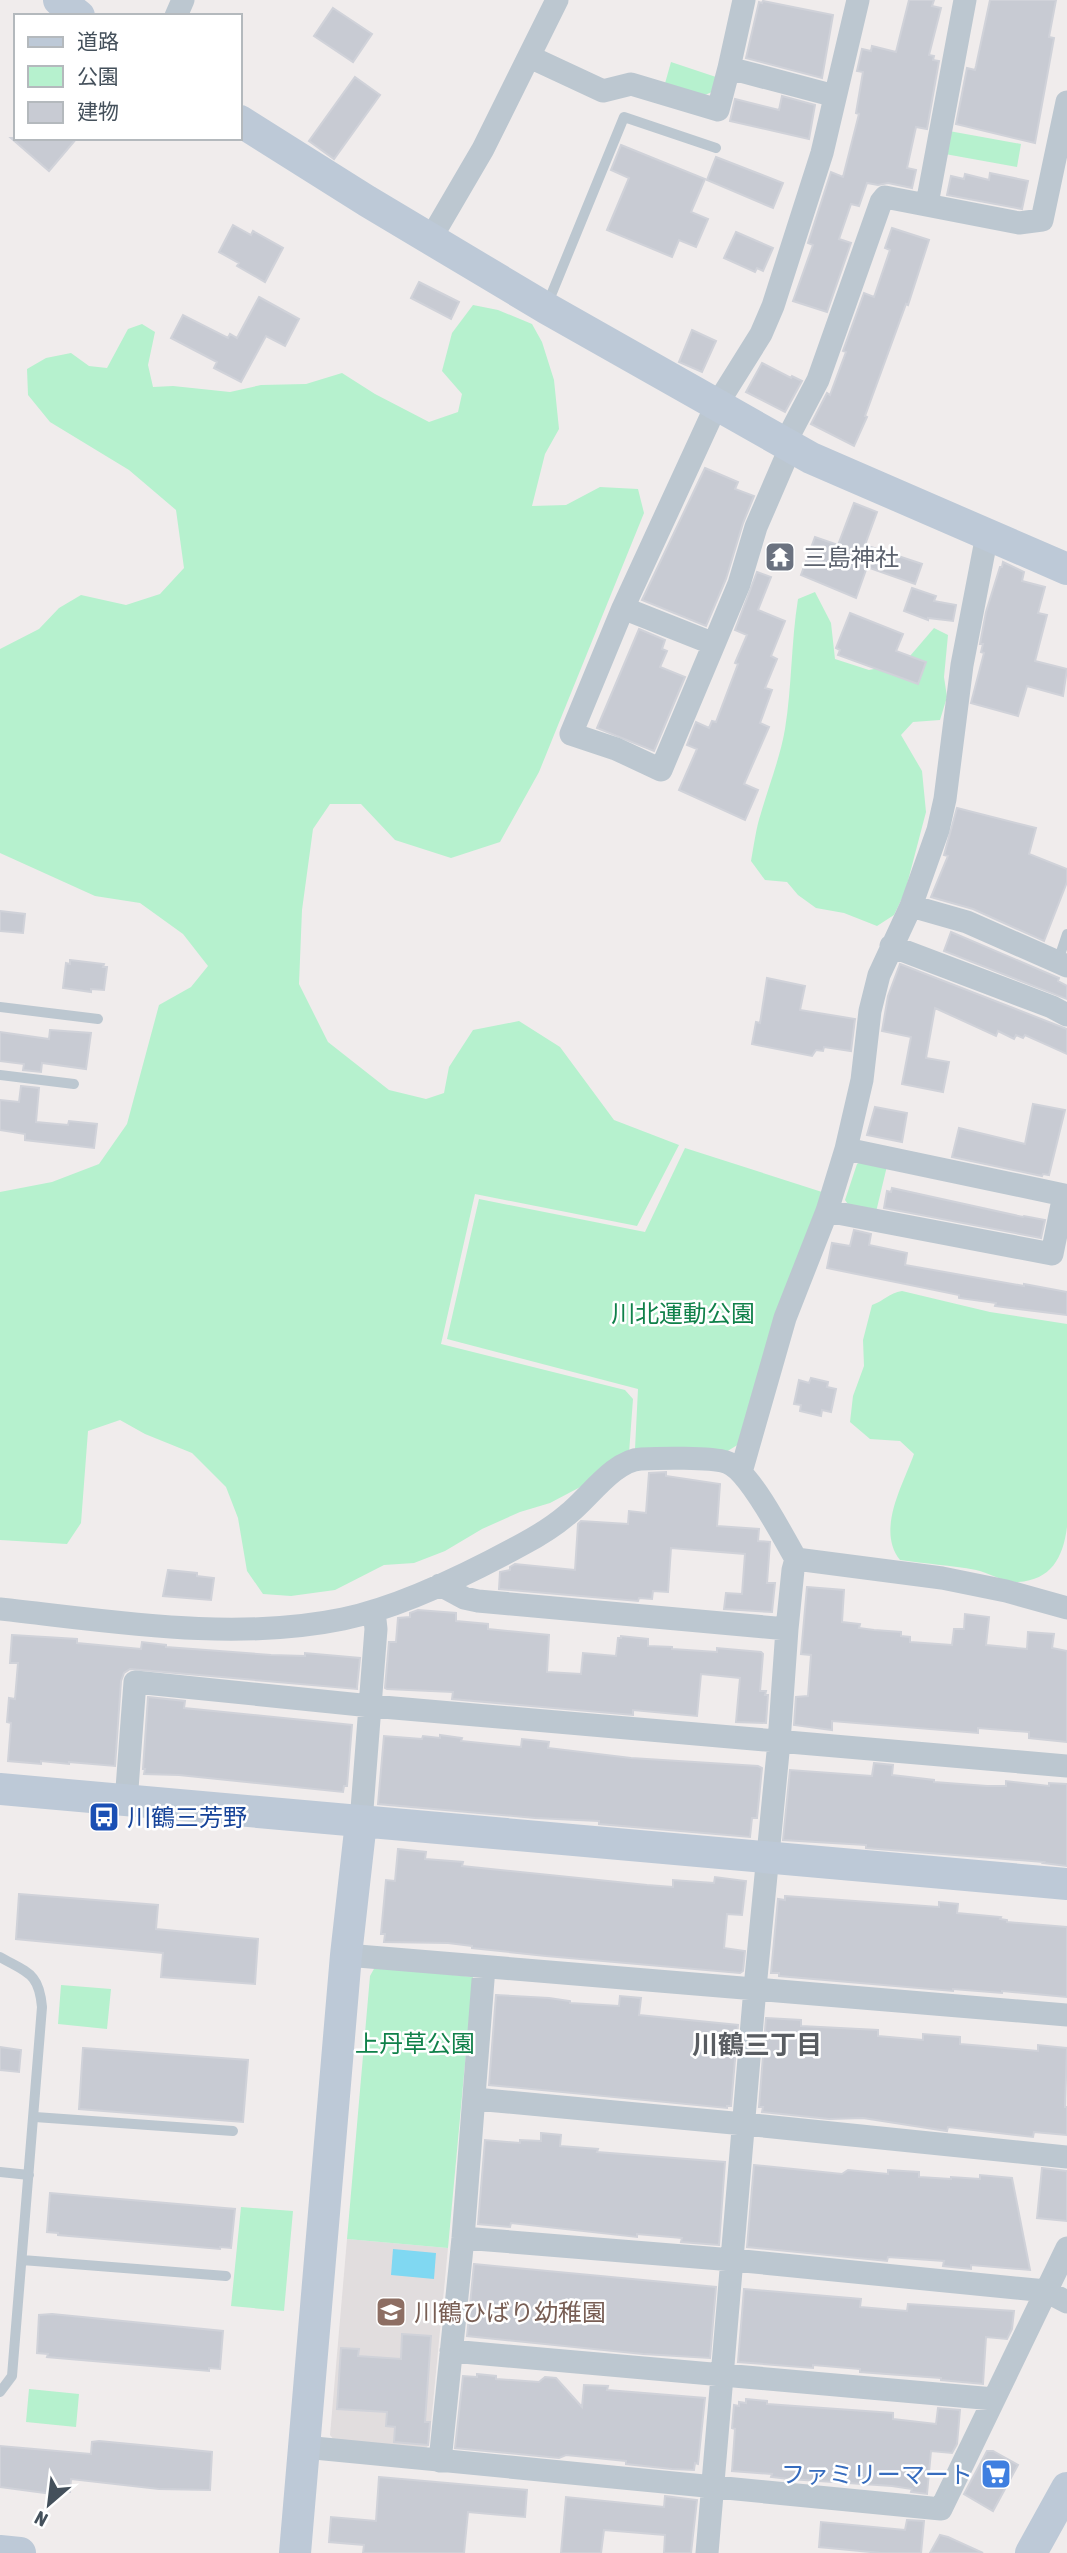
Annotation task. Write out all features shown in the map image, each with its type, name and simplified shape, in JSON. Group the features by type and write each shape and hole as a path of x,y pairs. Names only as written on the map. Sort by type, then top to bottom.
{"street":[{"path":"59,0 76,14"},
{"path":"431,238 483,149 557,0"},
{"path":"530,57 603,91 631,84 718,110 744,0"},
{"path":"858,0 822,153 773,306 761,334 716,406 623,608 571,734 661,769 739,584 756,527 788,445 818,380 881,202 886,197 1019,223 1042,220 1067,102"},
{"path":"928,204 965,0"},
{"path":"729,68 835,96"},
{"path":"242,122 546,308 788,445 842,473 1067,569"},
{"path":"741,1472 785,1318 827,1211 846,1149 862,1080 874,993 891,946 911,906 938,830 945,799 962,665 987,535"},
{"path":"623,608 714,644"},
{"path":"911,906 967,922 1063,964"},
{"path":"891,946 1067,1015"},
{"path":"827,1211 1052,1254 1063,1195 846,1149"},
{"path":"0,1610 142,1625 238,1629 342,1620 374,1611 440,1585 547,1530 567,1516 615,1470 633,1460 726,1462 741,1472 796,1559 787,1629 707,2553"},
{"path":"796,1559 942,1578 1067,1608"},
{"path":"440,1585 464,1598 478,1601 787,1629"},
{"path":"295,2553 346,1955 371,1706 376,1629 374,1611"},
{"path":"126,1802 135,1682 371,1706 1067,1766"},
{"path":"0,1789 1067,1884"},
{"path":"346,1955 1067,2015"},
{"path":"440,2461 463,2238 484,1967"},
{"path":"475,2099 1067,2157"},
{"path":"463,2238 733,2259 1046,2291 1067,2302"},
{"path":"304,2448 942,2509 1067,2248"},
{"path":"452,2351 994,2399"},
{"path":"1031,2553 1067,2488"},
{"path":"0,2551 20,2553"}],"lane":[{"path":"546,308 624,117 716,148"},
{"path":"1063,964 1067,934"},
{"path":"0,1007 98,1019"},
{"path":"0,1075 74,1084"},
{"path":"0,1957 36,1978 41,1991 42,2007 12,2376 0,2392"},
{"path":"35,2117 233,2131"},
{"path":"0,2172 29,2175"},
{"path":"22,2260 226,2276"}],"shaded area":[{"name":"川鶴ひばり幼稚園","path":"347,2239 448,2248 429,2445 424,2450 335,2441 330,2435"}],"green space":[{"path":"671,62 716,77 712,92 700,97 664,87"},
{"path":"949,131 1021,144 1017,167 945,154"},
{"path":"473,305 498,310 532,324 542,342 554,380 559,429 545,454 532,506 566,505 600,487 638,489 644,513 539,772 500,842 451,858 395,840 361,804 330,804 313,829 302,910 299,984 328,1042 389,1090 426,1099 444,1093 449,1067 473,1030 519,1021 560,1047 614,1120 679,1145 637,1226 475,1194 441,1344 625,1390 633,1399 629,1453 586,1484 550,1503 520,1512 482,1529 445,1551 414,1563 384,1565 335,1590 291,1596 263,1594 247,1571 238,1518 226,1487 192,1453 145,1434 120,1420 88,1431 81,1523 67,1544 0,1540 0,1192 52,1182 99,1164 127,1124 159,1005 191,987 208,966 183,934 140,903 95,896 0,853 0,649 39,629 59,608 81,595 126,605 160,594 184,568 176,510 129,470 50,422 28,395 27,369 46,358 71,353 89,366 107,368 128,329 142,324 155,332 148,365 153,387 173,386 230,392 261,385 306,384 342,373 375,394 429,422 458,412 462,394 442,371 452,333"},
{"path":"815,592 831,623 835,659 869,670 904,663 934,628 948,635 944,677 947,697 940,720 913,722 901,735 922,771 926,812 905,892 894,915 877,926 844,913 816,908 798,895 787,882 765,880 751,861 759,819 785,729 798,599"},
{"name":"川北運動公園","path":"685,1148 822,1192 739,1444 726,1452 635,1449 638,1389 447,1339 479,1199 645,1232"},
{"path":"864,1160 887,1166 876,1212 850,1207 845,1200 857,1164"},
{"path":"902,1291 990,1312 1067,1324 1067,1527 1058,1557 1047,1572 1039,1577 1013,1582 976,1570 900,1560 893,1548 891,1521 894,1507 914,1454 900,1441 870,1439 850,1422 853,1396 864,1366 863,1340 872,1305"},
{"name":"上丹草公園","path":"375,1967 473,1977 448,2248 347,2239 370,1976"},
{"path":"61,1985 111,1989 107,2029 58,2024"},
{"path":"241,2207 293,2211 284,2311 231,2306"},
{"path":"29,2389 79,2394 76,2427 26,2422"}],"water":[{"path":"393,2249 436,2253 434,2279 391,2275"}],"building":[{"path":"909,0 934,0 932,6 941,8 929,55 934,56 933,60 939,61 927,129 916,127 907,168 916,170 912,188 888,183 867,183 859,206 851,204 839,239 851,243 827,312 793,301 813,245 808,243 831,172 843,177 859,114 856,113 863,72 857,71 862,49 871,51 872,46 896,52"},
{"path":"990,0 1056,0 1049,37 1054,38 1035,143 956,124 967,68 975,70"},
{"path":"759,2 833,15 822,78 746,58"},
{"path":"333,8 372,34 353,62 314,36"},
{"path":"355,77 380,95 334,159 309,141"},
{"path":"782,96 815,105 809,139 730,121 735,99 779,110"},
{"path":"11,138 75,140 49,171"},
{"path":"621,145 705,179 691,212 708,219 696,247 679,240 672,257 607,230 629,178 611,170"},
{"path":"716,157 783,183 773,208 707,180"},
{"path":"990,173 1028,181 1022,209 947,195 951,176 964,179 965,174 989,180"},
{"path":"233,225 251,235 253,231 283,248 265,282 219,252"},
{"path":"892,228 929,240 908,305 906,304 865,416 867,417 854,446 811,424 827,393 830,395 864,293 874,297 890,250 885,248"},
{"path":"736,232 773,248 763,271 757,268 755,272 724,258"},
{"path":"419,282 459,302 451,319 411,298"},
{"path":"259,297 299,319 285,346 266,336 241,382 214,368 217,362 171,338 183,315 228,338 230,334 237,338"},
{"path":"692,330 716,341 702,372 679,362"},
{"path":"762,363 802,381 785,412 746,392"},
{"path":"705,468 738,482 735,489 754,496 726,579 706,626 642,600"},
{"path":"854,503 877,512 865,545 922,564 915,584 867,567 856,598 801,575 815,537 838,545"},
{"path":"1003,562 1024,572 1022,581 1045,587 1038,613 1047,615 1035,661 1067,669 1063,696 1027,686 1018,716 971,703 984,653 981,652 983,644 980,644 986,612"},
{"path":"757,572 771,577 758,610 785,621 771,656 777,659 765,688 772,690 760,723 769,727 744,784 758,790 745,820 679,790 697,749 687,745 696,722 709,728 712,721 716,722 738,664 735,663 747,635 735,630"},
{"path":"912,588 936,596 934,601 956,605 953,621 928,620 904,611"},
{"path":"850,613 903,634 896,651 926,662 918,684 838,655 840,650 836,648"},
{"path":"639,629 665,640 662,649 667,651 660,667 685,677 654,751 597,728"},
{"path":"957,808 1036,828 1029,854 1067,869 1067,882 1044,941 973,909 931,897 948,856 944,855"},
{"path":"0,911 25,914 23,933 0,931"},
{"path":"951,932 1059,978 1058,981 1067,986 1067,999 944,951"},
{"path":"70,960 104,964 103,967 107,967 104,990 91,989 91,992 63,988 66,963 70,964"},
{"path":"900,964 1067,1029 1067,1054 1025,1035 1023,1038 1016,1035 1014,1039 998,1031 996,1036 935,1008 926,1058 949,1062 943,1092 902,1084 911,1037 882,1031 888,996"},
{"path":"767,978 805,986 800,1010 855,1019 851,1051 824,1047 823,1051 816,1050 812,1056 752,1044 756,1022 760,1023"},
{"path":"50,1030 91,1033 86,1069 42,1063 41,1072 23,1070 24,1064 0,1061 0,1032 49,1039"},
{"path":"21,1086 39,1088 36,1122 97,1124 94,1148 25,1140 25,1134 0,1130 0,1100 19,1102"},
{"path":"1033,1104 1065,1110 1049,1175 1042,1176 952,1157 959,1128 1025,1144"},
{"path":"875,1107 907,1113 902,1142 867,1135"},
{"path":"892,1188 1045,1220 1041,1238 884,1208 887,1191 891,1192"},
{"path":"854,1230 871,1234 869,1245 907,1253 905,1265 1067,1292 1067,1315 995,1306 996,1303 959,1298 959,1295 827,1268 832,1243 850,1246"},
{"path":"811,1378 828,1382 827,1387 836,1389 831,1412 822,1410 821,1416 800,1411 801,1405 794,1404 799,1380 809,1383"},
{"path":"666,1472 666,1476 720,1484 717,1526 759,1529 758,1541 770,1542 767,1583 775,1583 772,1612 724,1609 726,1593 742,1594 745,1554 671,1548 668,1592 653,1591 652,1599 639,1598 638,1601 499,1589 500,1572 510,1570 515,1564 575,1570 578,1524 581,1521 628,1524 629,1511 646,1513 649,1473"},
{"path":"168,1570 214,1578 211,1600 163,1596"},
{"path":"807,1587 844,1590 842,1622 860,1624 859,1628 901,1632 901,1636 910,1637 910,1642 952,1645 954,1629 964,1629 965,1614 989,1617 986,1645 1027,1649 1028,1632 1054,1634 1052,1648 1067,1651 1067,1742 1029,1738 1029,1732 978,1728 978,1733 832,1721 832,1730 794,1725 796,1697 808,1696 811,1655 801,1654"},
{"path":"418,1610 456,1613 456,1621 488,1624 488,1629 549,1635 547,1672 581,1674 583,1653 616,1656 618,1638 621,1636 648,1639 648,1646 672,1649 717,1652 717,1648 761,1652 760,1691 766,1691 765,1695 768,1695 766,1723 736,1722 740,1678 701,1674 697,1716 633,1710 633,1715 452,1699 453,1692 387,1689 389,1642 396,1642 398,1618 410,1617 410,1613"},
{"path":"12,1635 77,1639 77,1643 141,1649 142,1642 166,1647 271,1655 305,1656 305,1653 360,1658 357,1689 130,1669 124,1673 121,1681 115,1766 8,1761 11,1723 7,1722 9,1698 15,1699 18,1663 10,1663"},
{"path":"148,1697 185,1701 184,1708 352,1725 347,1786 344,1786 343,1792 179,1775 144,1774"},
{"path":"440,1735 462,1738 461,1741 521,1747 522,1739 549,1742 548,1748 631,1758 758,1766 762,1768 757,1818 752,1818 750,1837 599,1824 599,1821 378,1804 384,1736 422,1739 423,1736 440,1738"},
{"path":"874,1763 893,1765 892,1775 934,1782 987,1786 1006,1786 1006,1781 1049,1786 1049,1783 1067,1784 1067,1866 866,1848 866,1845 783,1840 790,1770 872,1776"},
{"path":"398,1849 426,1852 425,1859 463,1862 462,1866 647,1885 673,1887 673,1880 714,1883 715,1877 746,1881 742,1915 727,1914 724,1948 745,1951 743,1971 740,1973 546,1956 448,1943 384,1942 385,1934 381,1934 386,1880 395,1881"},
{"path":"19,1894 158,1905 156,1929 258,1939 255,1984 161,1977 163,1953 16,1939"},
{"path":"785,1896 939,1907 939,1902 958,1904 957,1913 1001,1917 1000,1919 1007,1922 1067,1927 1067,1997 1002,1991 953,1991 779,1976 779,1973 771,1973 778,1899 785,1900"},
{"path":"496,1995 619,2006 620,1996 641,1998 639,2015 738,2025 731,2106 727,2108 489,2085"},
{"path":"766,2018 801,2020 801,2026 878,2030 878,2036 923,2040 923,2034 960,2037 960,2044 1038,2051 1038,2045 1067,2048 1067,2135 1034,2132 1033,2137 948,2127 947,2131 863,2118 829,2119 762,2112 763,2107 759,2107"},
{"path":"0,2047 21,2050 19,2072 0,2070"},
{"path":"83,2048 248,2060 243,2122 79,2109"},
{"path":"541,2133 561,2135 560,2146 598,2149 597,2152 725,2162 719,2245 681,2242 682,2238 637,2234 637,2237 511,2223 510,2227 478,2224 485,2140 520,2143 520,2140 541,2141"},
{"path":"754,2165 842,2174 848,2170 888,2174 888,2170 919,2172 919,2177 980,2179 980,2175 1012,2178 1030,2270 971,2265 971,2269 943,2266 944,2261 888,2257 887,2261 747,2247"},
{"path":"1042,2168 1067,2171 1067,2221 1037,2218"},
{"path":"50,2193 235,2209 231,2248 47,2232"},
{"path":"474,2264 716,2287 710,2358 467,2336"},
{"path":"744,2289 861,2299 860,2307 907,2311 908,2304 1014,2311 1012,2329 1007,2339 986,2337 983,2384 860,2372 860,2369 738,2362"},
{"path":"52,2314 223,2331 220,2369 209,2368 209,2371 47,2357 48,2354 37,2353 39,2315"},
{"path":"402,2334 431,2336 425,2422 430,2422 428,2445 394,2442 395,2427 386,2426 387,2412 337,2409 341,2348 359,2349 358,2356 401,2359"},
{"path":"477,2374 496,2376 496,2379 539,2382 545,2377 556,2378 582,2407 584,2385 608,2386 607,2390 705,2398 698,2464 695,2463 694,2470 672,2469 566,2455 559,2458 455,2448 463,2376 477,2377"},
{"path":"746,2399 767,2401 767,2404 893,2413 893,2419 936,2424 938,2408 960,2410 957,2444 952,2453 931,2451 927,2494 892,2486 789,2479 771,2477 772,2474 732,2471 734,2405 739,2406 739,2402 746,2403"},
{"path":"92,2442 212,2452 210,2490 159,2489 71,2479 70,2492 53,2491 53,2494 0,2487 0,2446 91,2454"},
{"path":"987,2451 993,2451 1018,2465 993,2511 964,2494"},
{"path":"379,2477 527,2490 525,2517 468,2512 464,2553 363,2553 364,2545 329,2542 331,2517 376,2521"},
{"path":"665,2496 697,2500 691,2553 664,2553 665,2535 604,2530 601,2553 561,2553 566,2497 664,2507"},
{"path":"907,2520 924,2521 921,2553 881,2553 819,2547 821,2522 905,2530"},
{"path":"940,2535 948,2537 983,2553 930,2553"}],"place":[{"name":"三島神社","path":"780,557"},
{"name":"川鶴三芳野","path":"104,1817"},
{"name":"川鶴ひばり幼稚園","path":"391,2312"},
{"name":"ファミリーマート","path":"996,2474"}],"district":[{"name":"川鶴三丁目","path":"757,2045"}]}
